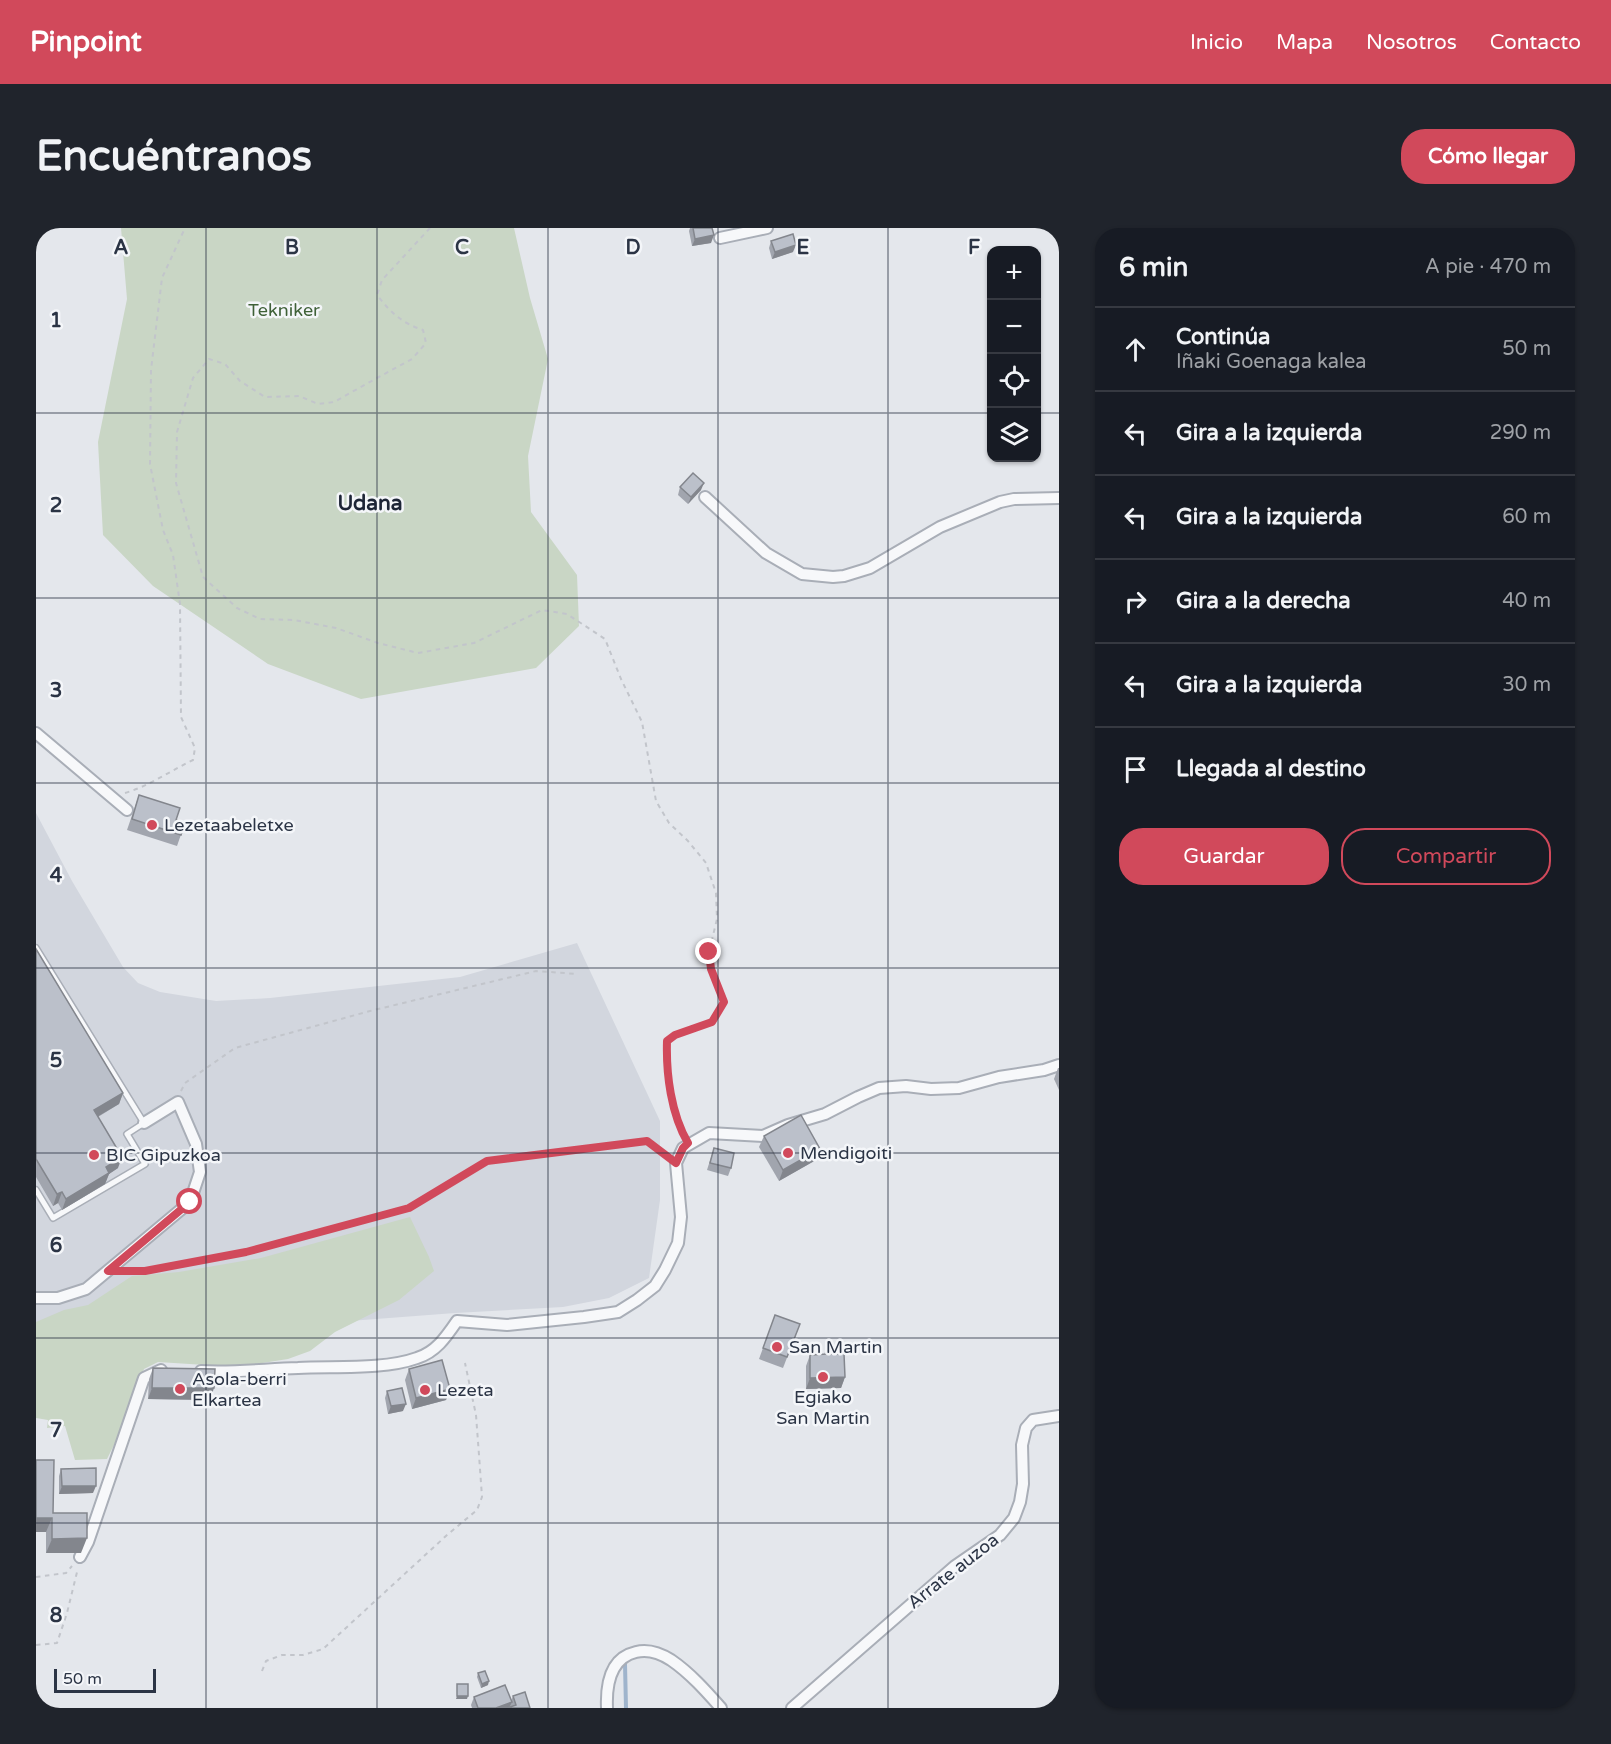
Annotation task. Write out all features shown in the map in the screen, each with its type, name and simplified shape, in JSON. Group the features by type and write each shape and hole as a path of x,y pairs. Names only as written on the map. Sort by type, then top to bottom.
{"street":[{"path":"720,238 767,228"},
{"path":"705,497 766,553 802,574 833,577 870,568 940,527 1000,502 1014,499 1059,498"},
{"path":"36,733 127,810"},
{"path":"80,1557 88,1542 144,1378 158,1370 225,1373 262,1369 373,1366 418,1358 442,1344 457,1321 507,1324 584,1317 618,1311 655,1286 678,1243 681,1216 676,1163 688,1143 709,1133 763,1136 788,1125 825,1114 879,1088 906,1086 931,1089 959,1088 1059,1065"},
{"path":"36,1298 58,1298 86,1289 190,1202 200,1172 196,1144 178,1102 144,1123"},
{"name":"Arrate auzoa","path":"792,1708 955,1566 1000,1535 1014,1518 1020,1502 1023,1484 1022,1445 1026,1428 1033,1420 1059,1416"},
{"path":"607,1708 606,1695 616,1663 625,1655 641,1651 652,1651 671,1660 697,1682 721,1708"}],"lane":[{"path":"36,948 144,1123 128,1134 145,1164 53,1218 36,1190"}],"path":[{"path":"114,801 121,794 144,788 164,774 193,760 195,748 181,717 180,604 173,555 163,530 150,464 151,370 162,279 185,228"},
{"path":"430,228 382,280 377,295 391,313 406,324 423,330 426,343 412,359 334,402 318,404 298,396 265,397 240,381 225,364 209,359 193,378 177,432 176,472 176,483 192,544 203,577 237,608 260,619 294,620 336,628 378,643 418,653 474,643 542,610 567,614 605,639 642,722 656,801 669,823 706,863 716,893 717,919 709,952 711,969 724,1002 712,1022 675,1035 667,1041 666,1063 679,1127 688,1143"},
{"path":"178,1102 185,1083 236,1048 370,1011 536,971 577,974"},
{"path":"108,1271 145,1271 246,1252 409,1208 487,1161 647,1141 676,1163"},
{"path":"262,1671 266,1660 282,1655 303,1655 323,1649 477,1510 482,1497 476,1415 465,1363"},
{"path":"36,1577 66,1573 80,1557"},
{"path":"36,1645 57,1643 67,1613 80,1557"}],"shaded area":[{"path":"36,813 72,881 123,967 138,983 160,992 216,1001 270,998 460,977 577,943 660,1121 660,1200 649,1278 609,1298 563,1307 206,1332 36,1330"}],"green space":[{"name":"Tekniker","path":"121,228 514,228 530,298 548,359 528,456 531,512 577,575 579,626 536,668 361,699 268,664 153,586 103,535 98,442 127,299"},
{"path":"410,1217 434,1271 399,1300 335,1332 310,1351 288,1359 256,1364 221,1366 158,1362 144,1369 124,1425 107,1459 75,1460 65,1426 47,1428 48,1420 36,1418 36,1322 64,1310 88,1305 132,1276 179,1272 261,1258"}],"building":[{"path":"693,228 712,228 714,235 695,239"},
{"path":"793,234 796,245 775,252 771,241"},
{"path":"693,473 704,483 691,497 680,487"},
{"path":"139,795 180,808 176,820 185,823 181,835 132,819"},
{"path":"36,949 123,1093 94,1110 122,1157 106,1167 109,1173 66,1199 62,1192 57,1194 36,1159"},
{"name":"Mendigoiti","path":"801,1115 820,1149 783,1170 764,1136"},
{"path":"714,1148 734,1153 731,1168 710,1163"},
{"name":"San Martin","path":"775,1315 800,1324 787,1357 763,1348"},
{"path":"827,1346 832,1346 832,1354 844,1354 845,1377 810,1378 810,1355 827,1354"},
{"path":"442,1360 450,1389 416,1398 409,1369"},
{"path":"153,1368 215,1369 214,1388 152,1388"},
{"path":"402,1388 406,1404 391,1406 387,1391"},
{"path":"36,1460 54,1460 53,1513 87,1513 87,1538 52,1539 52,1518 36,1518"},
{"path":"96,1468 96,1486 62,1486 61,1469"},
{"path":"485,1671 489,1681 482,1684 478,1673"},
{"path":"457,1684 468,1684 468,1696 457,1696"},
{"path":"505,1685 512,1702 496,1708 478,1708 474,1697"},
{"path":"525,1692 530,1708 507,1708 516,1705 513,1696"}],"waterway":[{"path":"625,1664 626,1708"}],"place":[{"name":"Lezetaabeletxe","path":"152,825"},
{"name":"Mendigoiti","path":"788,1153"},
{"name":"BIC Gipuzkoa","path":"94,1155"},
{"name":"San Martin","path":"777,1347"},
{"name":"Egiako San Martin","path":"823,1377"},
{"name":"Asola-berri Elkartea","path":"180,1389"},
{"name":"Lezeta","path":"425,1390"}],"district":[{"name":"Udana","path":"370,503"}],"route":[{"path":"190,1202 108,1271 145,1271 246,1252 409,1208 487,1161 647,1141 676,1163 688,1143 679,1127 666,1063 667,1041 675,1035 712,1022 724,1002 711,969 709,952"}]}
